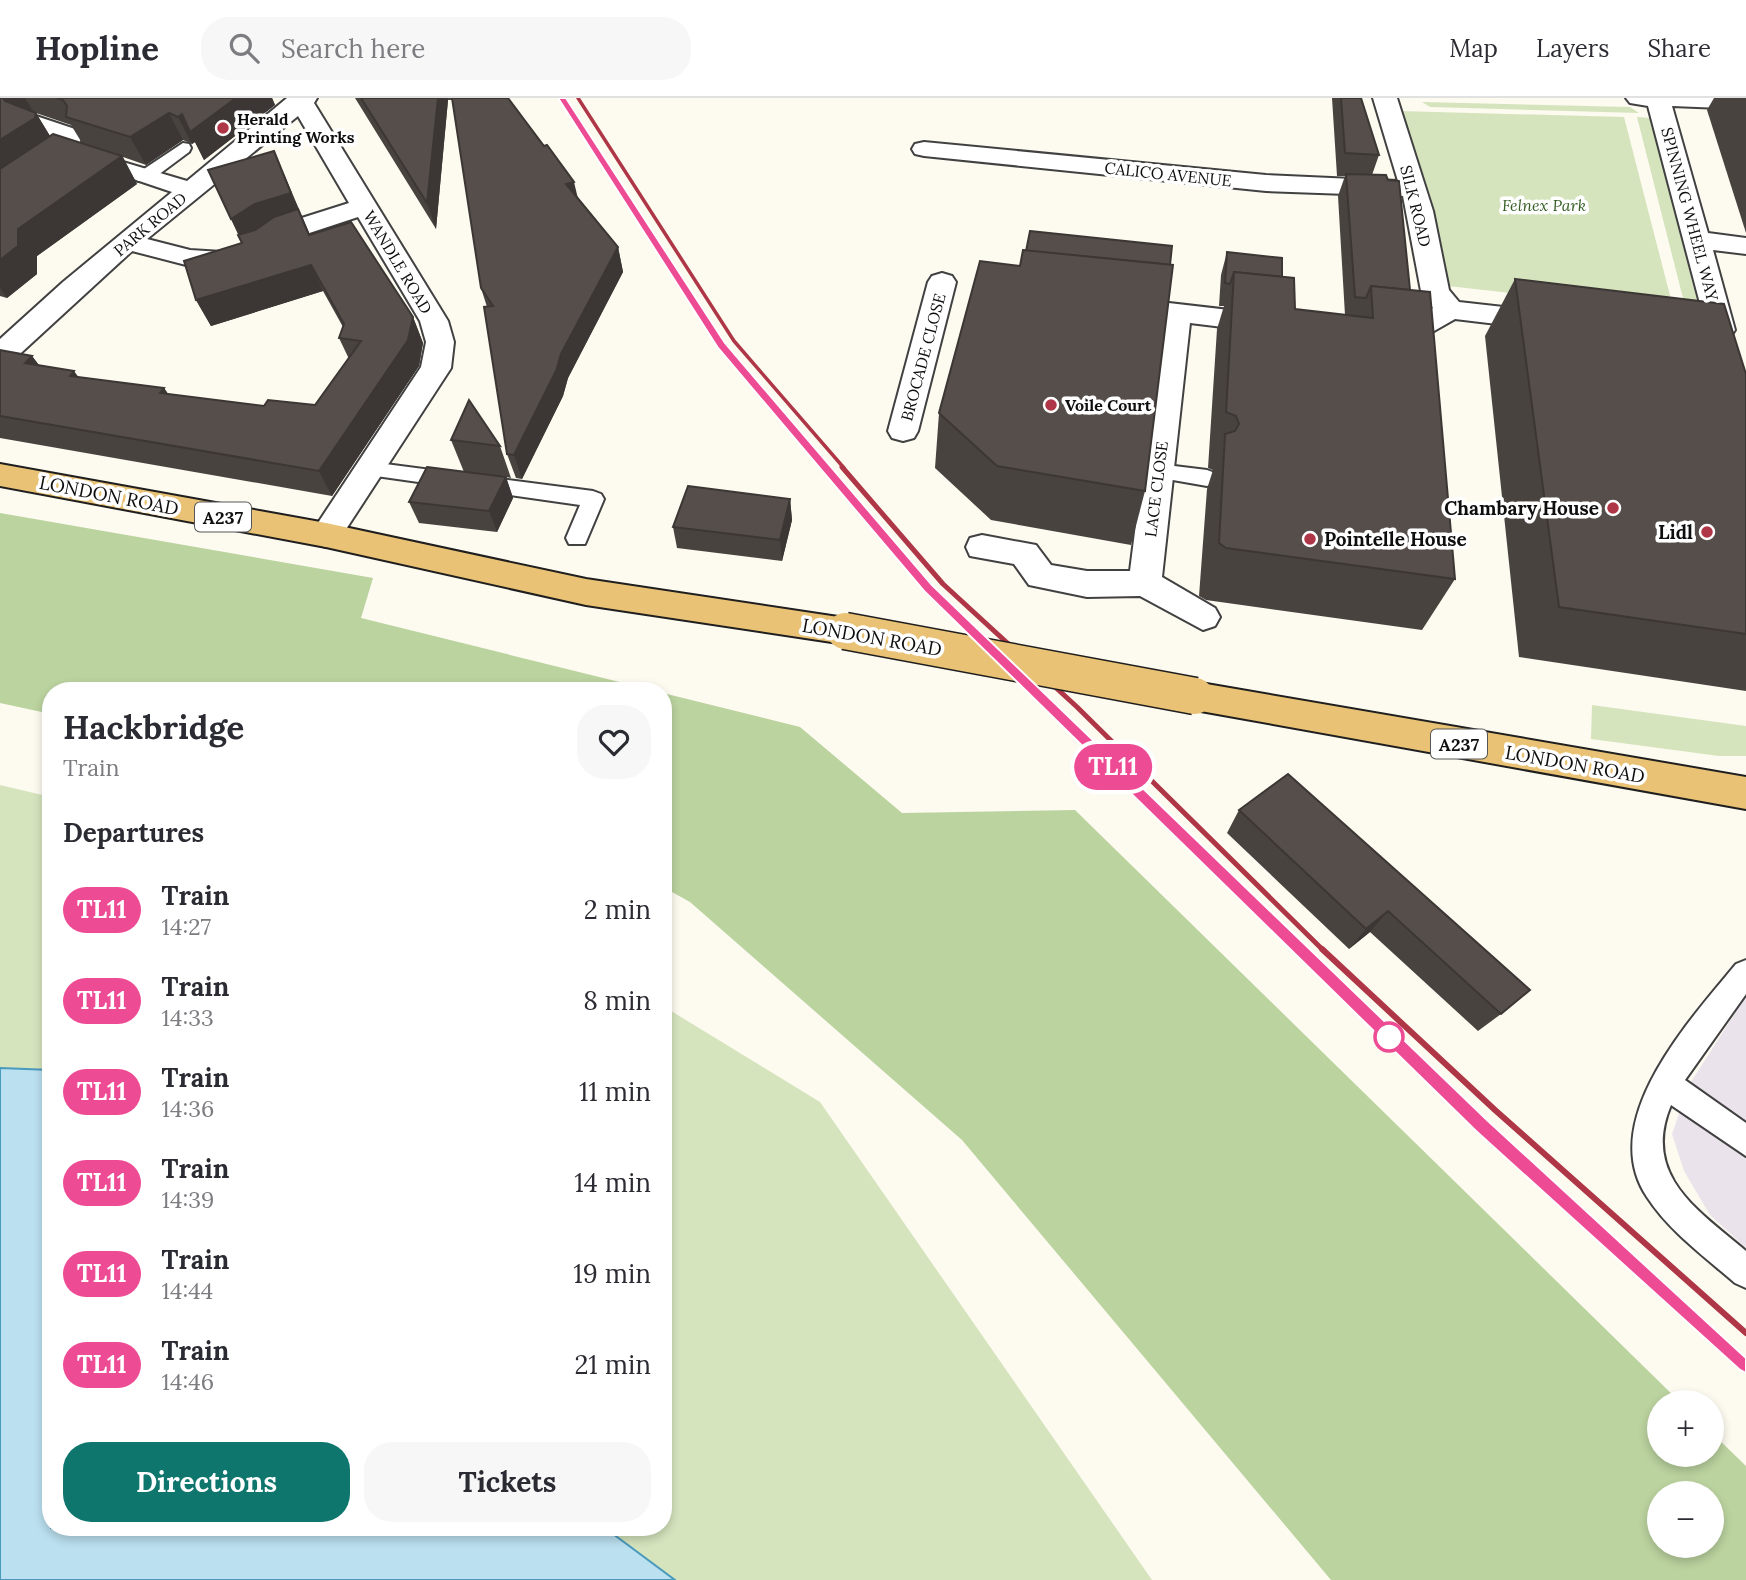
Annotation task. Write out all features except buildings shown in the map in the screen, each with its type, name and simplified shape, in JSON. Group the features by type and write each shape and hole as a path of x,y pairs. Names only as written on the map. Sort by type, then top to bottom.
{"main road":[{"name":"LONDON ROAD","path":"0,475 326,535 586,592 845,631 1746,793"}],"street":[{"name":"SILK ROAD","path":"1385,98 1414,189 1435,291 1450,310"},
{"path":"1638,98 1738,100"},
{"name":"PARK ROAD","path":"0,356 30,325 301,99"},
{"name":"WANDLE ROAD","path":"301,99 434,321 440,342 436,368 326,535"},
{"name":"SPINNING WHEEL WAY","path":"1658,99 1698,240 1715,341"},
{"path":"0,194 66,150 69,135 33,122"},
{"name":"CALICO AVENUE","path":"923,149 1266,183 1414,189"},
{"path":"66,150 190,190"},
{"path":"128,242 190,258 224,260 257,248 276,235 365,206"},
{"path":"1698,240 1746,246"},
{"name":"BROCADE CLOSE","path":"903,431 942,282"},
{"path":"1097,304 1301,328"},
{"path":"1352,332 1403,337 1450,310 1571,324"},
{"name":"LACE CLOSE","path":"1145,583 1177,312"},
{"path":"982,548 1024,554 1041,576 1087,584 1145,583 1203,617"}],"lane":[{"path":"144,177 183,148"},
{"path":"370,469 593,499 577,538"},
{"path":"1158,471 1207,478"},
{"path":"1746,973 1715,1011 1667,1085 1648,1127 1651,1175 1679,1212 1746,1272"},
{"path":"1667,1085 1746,1141"}],"shaded area":[{"path":"1746,996 1746,1248 1710,1215 1684,1171 1672,1134 1689,1085"}],"green space":[{"path":"1422,102 1630,107 1639,113 1430,107"},
{"name":"Felnex Park","path":"1399,111 1624,117 1674,311 1448,286 1430,210"},
{"path":"1637,117 1651,118 1701,316 1688,318"},
{"path":"0,513 373,578 361,618 620,682 42,682 42,712 0,703"},
{"path":"672,695 800,727 902,813 1075,810 1668,1390 1647,1390 1647,1467 1724,1467 1724,1445 1746,1466 1746,1580 1331,1580 962,1140 690,902 672,892"},
{"path":"1592,705 1746,726 1746,756 1719,756 1591,739"},
{"path":"0,785 42,795 42,1536 672,1536 672,1012 820,1102 1152,1580 0,1580"}],"water":[{"path":"0,1068 42,1070 42,1536 616,1536 675,1580 0,1580"}],"railway":[{"path":"562,98 721,346 826,468"},
{"path":"578,98 734,341 844,468"},
{"path":"824,467 928,588 1301,951"},
{"path":"842,467 943,584 1077,707 1324,951"},
{"path":"1299,949 1481,1126 1746,1364"},
{"path":"1322,949 1495,1110 1746,1333"}],"train":[{"name":"TL11","path":"562,98 721,346 928,588 1063,716 1481,1125 1746,1364"}],"place":[{"name":"Herald Printing Works","path":"223,128"},
{"name":"Voile Court","path":"1051,405"},
{"name":"Chambary House","path":"1613,508"},
{"name":"Lidl","path":"1707,532"},
{"name":"Pointelle House","path":"1310,539"}]}
